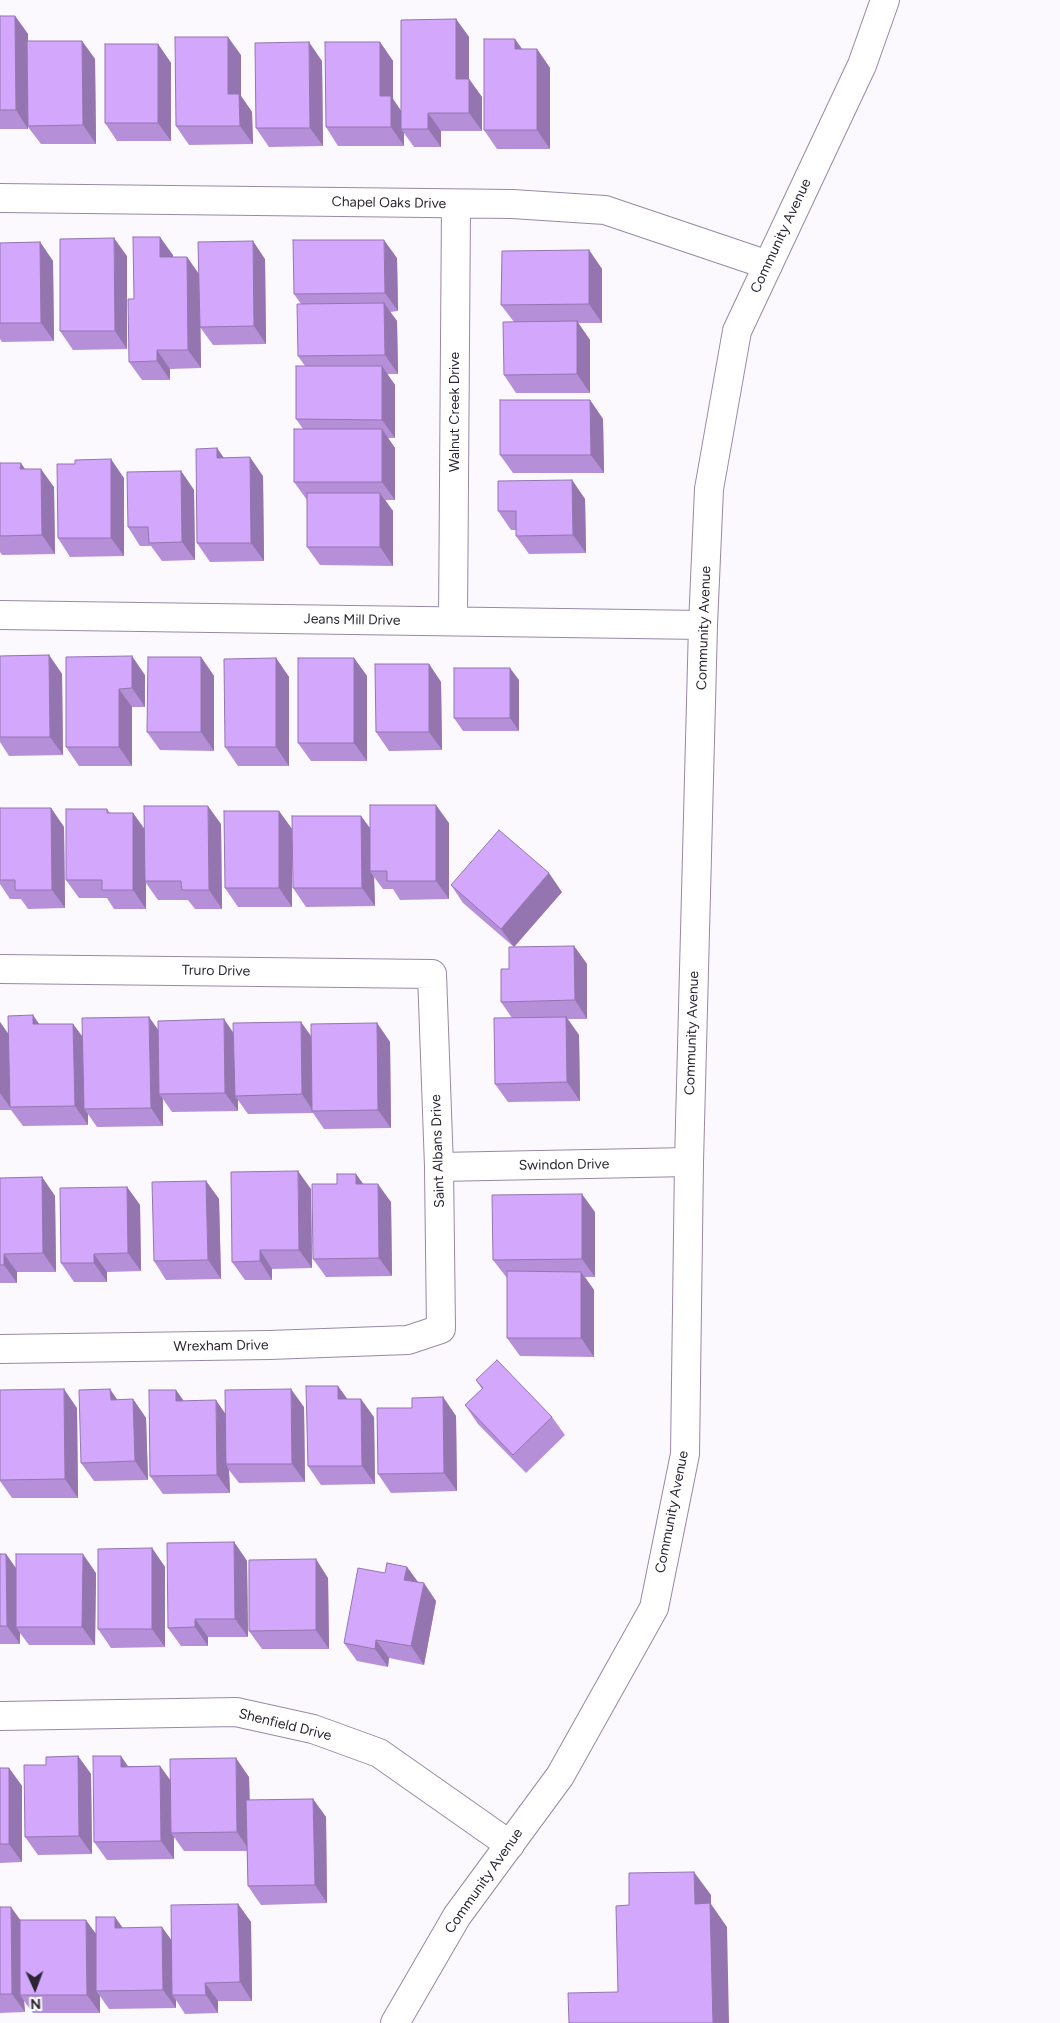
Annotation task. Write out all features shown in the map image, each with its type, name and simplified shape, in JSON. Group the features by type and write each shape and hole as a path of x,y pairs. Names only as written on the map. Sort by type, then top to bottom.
{"street":[{"name":"Community Avenue","path":"395,2023 457,1916 560,1776 654,1608 685,1454 689,1162 703,625 709,489 737,331 862,65 885,0"},
{"name":"Chapel Oaks Drive","path":"0,198 512,204 605,210 768,265"},
{"name":"Walnut Creek Drive","path":"453,621 456,204"},
{"name":"Jeans Mill Drive","path":"0,615 703,625"},
{"name":"Truro Drive","path":"0,969 432,974"},
{"name":"Saint Albans Drive","path":"432,974 439,1168 441,1329"},
{"name":"Swindon Drive","path":"439,1168 689,1162"},
{"name":"Wrexham Drive","path":"0,1350 269,1345 408,1340 441,1329"},
{"name":"Shenfield Drive","path":"0,1716 236,1712 312,1729 380,1753 510,1844"}],"building":[{"path":"0,16 15,16 16,110 0,110"},
{"path":"456,19 456,79 469,79 469,113 428,113 428,129 401,129 401,20"},
{"path":"175,37 228,37 228,94 239,94 240,126 176,126"},
{"path":"484,39 515,39 515,49 537,49 537,130 484,130"},
{"path":"27,41 82,41 83,125 28,126"},
{"path":"309,42 310,128 256,128 255,43"},
{"path":"325,42 380,42 380,96 391,96 391,127 326,127"},
{"path":"105,44 158,44 158,123 105,123"},
{"path":"133,237 160,237 160,257 187,257 188,350 157,350 157,361 129,362 128,299 134,299"},
{"path":"114,238 115,331 60,331 60,239"},
{"path":"293,240 384,240 385,293 294,294"},
{"path":"253,241 254,326 200,327 198,242"},
{"path":"40,242 41,323 0,323 0,243"},
{"path":"589,250 589,304 501,305 502,251"},
{"path":"384,303 385,355 298,356 297,304"},
{"path":"577,321 577,374 504,375 503,322"},
{"path":"296,366 382,366 382,420 296,419"},
{"path":"500,400 590,400 591,455 500,455"},
{"path":"294,429 382,429 382,482 294,482"},
{"path":"217,448 217,458 250,457 251,543 197,543 196,449"},
{"path":"111,459 111,538 58,538 57,464 75,464 75,460"},
{"path":"0,463 21,463 20,469 41,469 42,535 0,536"},
{"path":"181,471 182,542 149,543 148,527 128,527 127,472"},
{"path":"572,480 573,535 516,536 516,511 498,511 498,481"},
{"path":"307,493 380,493 380,547 307,547"},
{"path":"49,655 50,737 0,737 0,656"},
{"path":"132,656 132,688 119,689 119,747 66,747 66,657"},
{"path":"148,657 201,657 201,732 147,732"},
{"path":"276,658 276,747 225,747 224,659"},
{"path":"298,658 354,658 354,743 298,743"},
{"path":"375,664 429,664 429,732 376,732"},
{"path":"454,668 510,668 510,718 454,718"},
{"path":"370,805 436,805 436,881 387,881 387,871 370,871"},
{"path":"144,806 208,806 209,890 182,890 181,881 145,881"},
{"path":"0,808 51,808 52,890 15,890 15,880 0,880"},
{"path":"66,809 107,809 107,813 133,813 133,890 102,890 102,880 66,880"},
{"path":"224,811 279,811 279,888 225,888"},
{"path":"292,816 361,816 362,888 293,888"},
{"path":"499,830 549,873 501,929 451,885"},
{"path":"574,946 575,1000 501,1002 501,969 509,969 509,947"},
{"path":"33,1015 33,1024 73,1024 75,1106 10,1107 8,1016"},
{"path":"149,1017 151,1108 84,1109 82,1018"},
{"path":"566,1017 567,1082 495,1084 494,1018"},
{"path":"224,1019 225,1093 159,1094 158,1021"},
{"path":"301,1022 302,1094 235,1096 233,1023"},
{"path":"377,1023 378,1110 312,1111 311,1024"},
{"path":"298,1171 299,1250 260,1250 260,1261 232,1262 231,1172"},
{"path":"337,1174 356,1174 356,1184 378,1184 379,1258 313,1259 312,1184 337,1184"},
{"path":"42,1177 43,1253 4,1254 4,1265 0,1265 0,1178"},
{"path":"206,1181 208,1260 154,1261 152,1182"},
{"path":"127,1187 128,1253 94,1254 94,1263 61,1263 60,1188"},
{"path":"582,1194 582,1259 493,1260 492,1195"},
{"path":"507,1271 581,1272 581,1338 507,1338"},
{"path":"497,1360 552,1417 513,1455 465,1405 483,1388 476,1380"},
{"path":"306,1386 338,1386 338,1399 361,1399 362,1466 308,1466"},
{"path":"64,1389 65,1479 0,1480 0,1390"},
{"path":"110,1389 111,1400 133,1399 135,1461 81,1463 79,1390"},
{"path":"291,1389 292,1464 226,1464 225,1390"},
{"path":"149,1390 176,1390 176,1401 216,1400 217,1475 150,1476"},
{"path":"443,1397 444,1473 378,1474 377,1408 412,1408 412,1398"},
{"path":"234,1542 235,1619 195,1619 195,1627 168,1628 167,1543"},
{"path":"152,1548 152,1629 98,1629 98,1549"},
{"path":"0,1554 6,1554 7,1626 0,1626"},
{"path":"16,1554 83,1554 82,1627 16,1627"},
{"path":"316,1559 316,1630 249,1631 249,1560"},
{"path":"387,1563 407,1567 404,1580 424,1583 411,1646 376,1640 375,1649 344,1643 358,1568 385,1573"},
{"path":"78,1756 79,1836 25,1837 24,1765 46,1765 46,1757"},
{"path":"93,1756 121,1756 121,1767 160,1766 161,1841 94,1842"},
{"path":"236,1758 237,1832 171,1833 170,1759"},
{"path":"0,1768 9,1768 9,1844 0,1844"},
{"path":"313,1799 315,1885 248,1886 246,1800"},
{"path":"694,1872 695,1904 710,1903 713,2023 569,2023 568,1993 618,1992 616,1906 629,1905 629,1873"},
{"path":"238,1904 240,1982 205,1983 206,1995 172,1995 171,1905"},
{"path":"0,1907 11,1907 12,1994 0,1994"},
{"path":"96,1917 115,1917 115,1928 162,1927 163,1990 96,1991"},
{"path":"20,1920 86,1920 87,1995 20,1995"}]}
